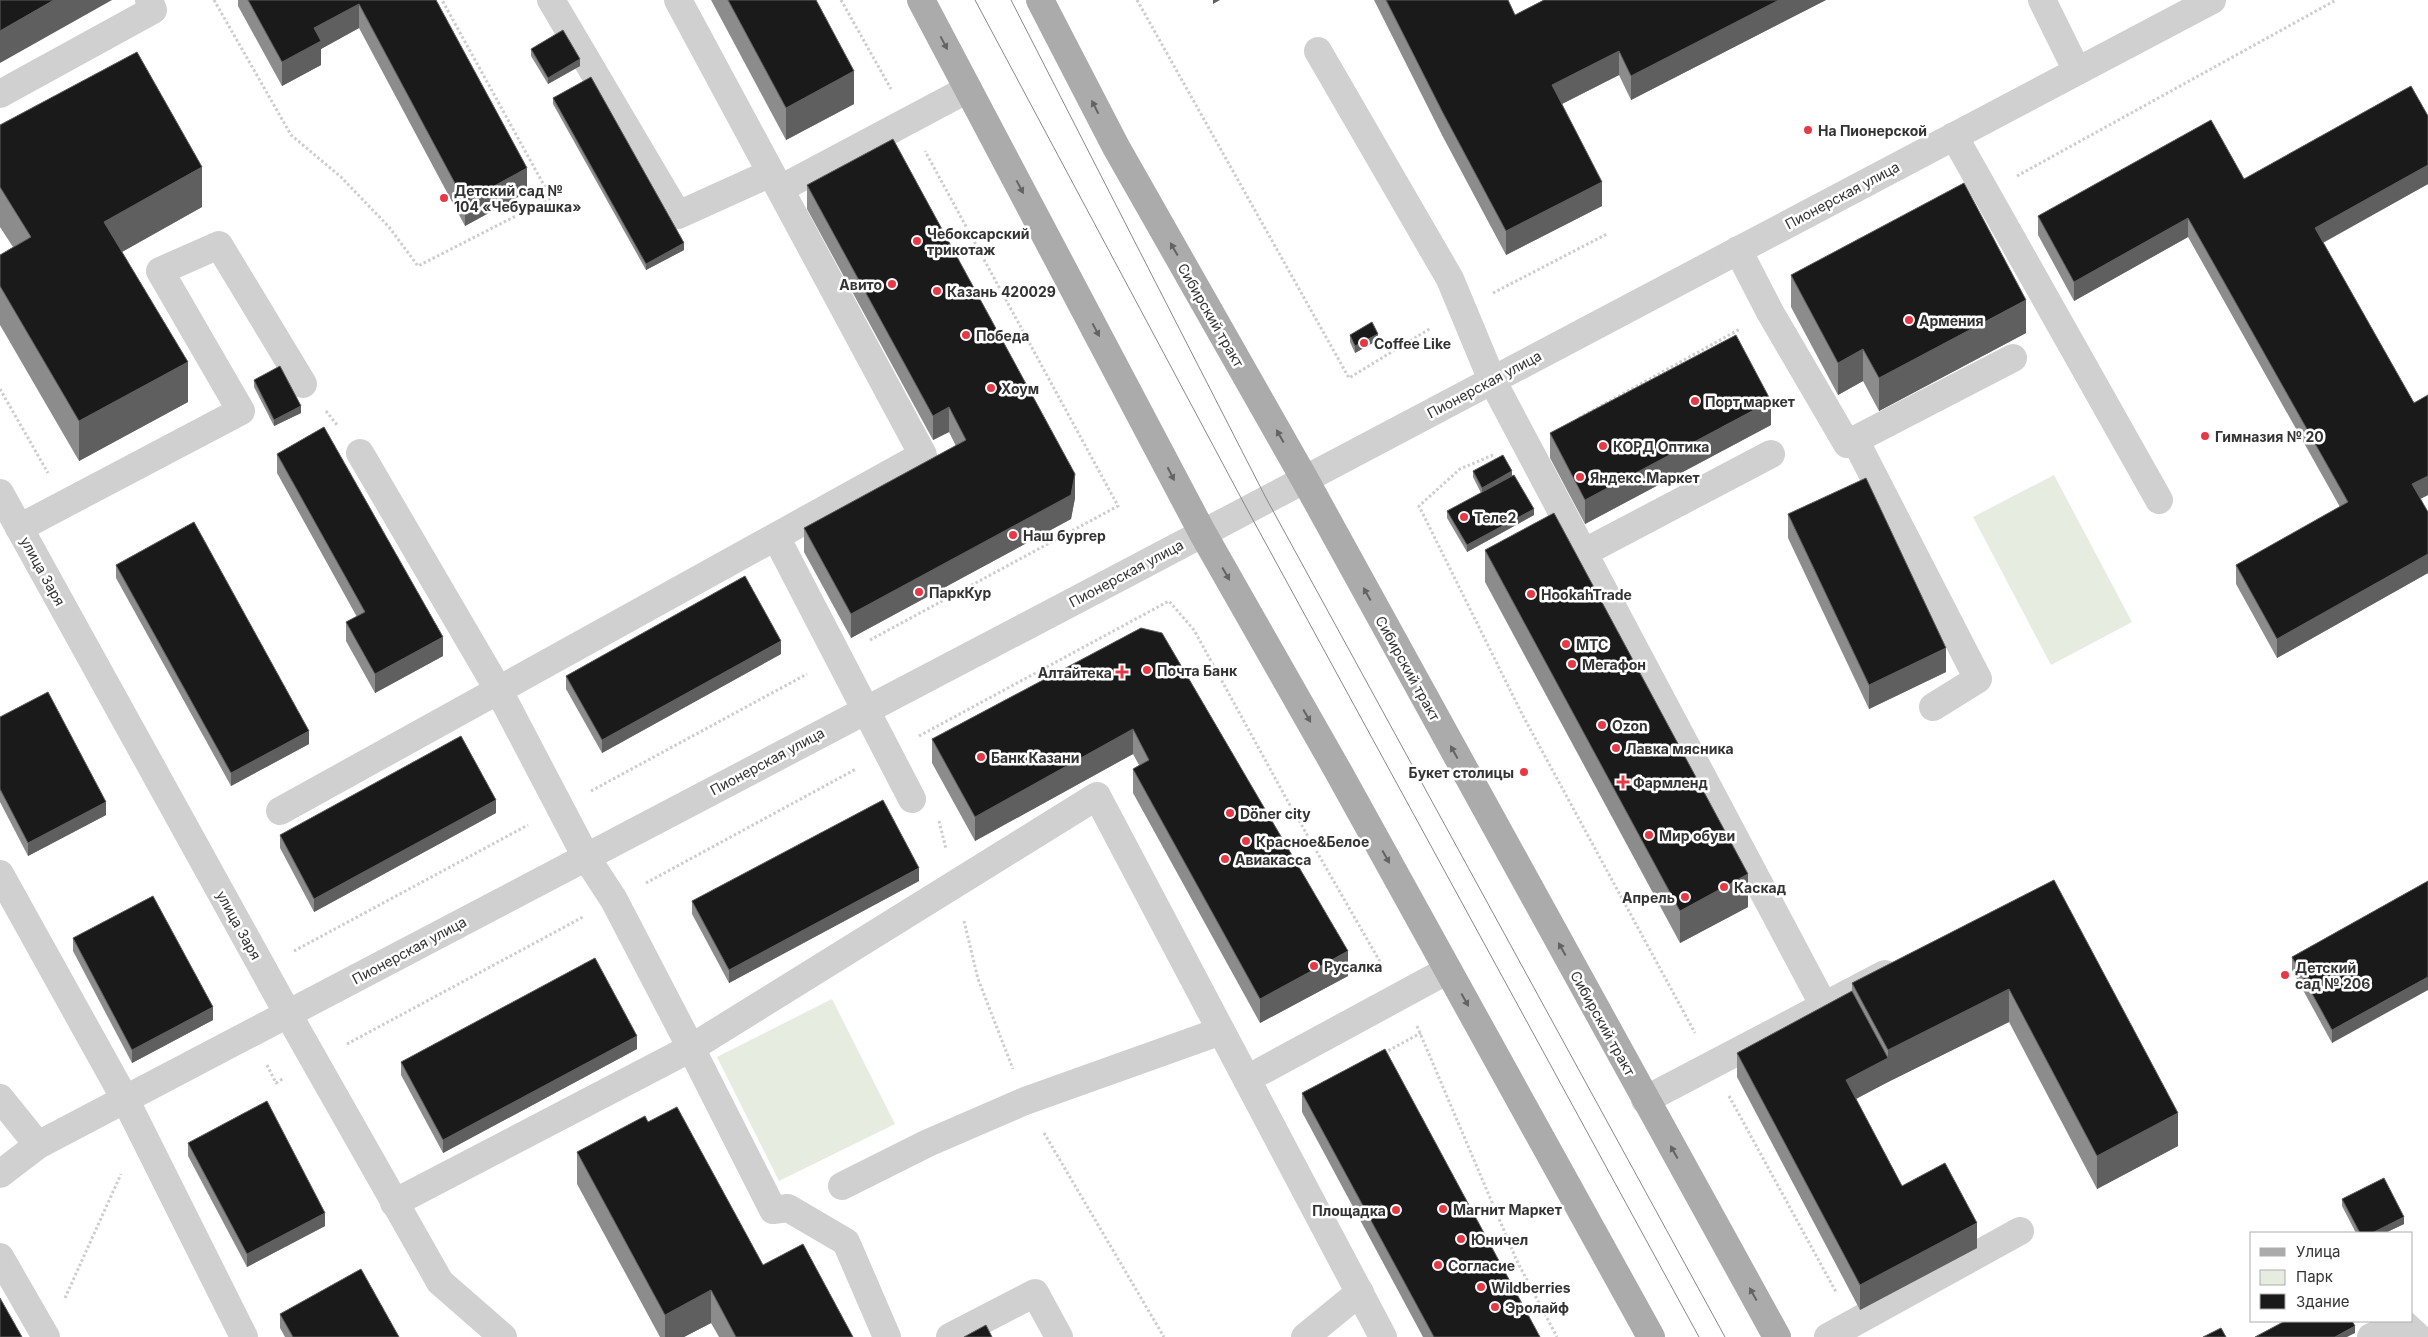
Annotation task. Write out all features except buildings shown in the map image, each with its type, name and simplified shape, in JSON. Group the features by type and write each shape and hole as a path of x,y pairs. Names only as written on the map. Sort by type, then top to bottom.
{"main road":[{"path":"921,0 1202,532 1652,1337"},
{"name":"Сибирский тракт","path":"1040,0 1116,147 1304,478 1777,1337"}],"street":[{"path":"0,94 153,10 148,0"},
{"path":"552,0 678,215 776,181 968,90"},
{"path":"280,811 923,455 678,0"},
{"path":"2042,0 2077,71"},
{"name":"Пионерская улица","path":"0,1174 38,1145 1139,567 1304,478 2212,0"},
{"path":"1318,52 1450,279 1492,380 1824,1006"},
{"path":"1954,136 2159,500"},
{"path":"19,528 241,411 160,271 219,245 303,384"},
{"path":"1738,250 1770,312 1846,444 2013,358"},
{"path":"1855,440 1978,679 1933,707"},
{"path":"360,453 499,691 586,857 614,900 773,1210 788,1208 846,1242 887,1337"},
{"path":"1583,553 1772,454"},
{"name":"улица Заря","path":"0,493 288,1014 440,1282 490,1333"},
{"path":"776,538 912,798"},
{"path":"394,1203 691,1048 1097,796 1383,1337"},
{"path":"0,874 125,1099 244,1337"},
{"path":"1645,1100 1903,965"},
{"path":"1246,1079 1448,970"},
{"path":"842,1186 928,1143 1025,1101 1221,1031"},
{"path":"0,1098 38,1145"},
{"path":"1828,1337 2020,1232"},
{"path":"0,1257 46,1337"},
{"path":"1305,1337 1360,1292"},
{"path":"950,1337 1035,1294 1059,1337"},
{"path":"2371,1337 2403,1323 2418,1337"}],"path":[{"path":"214,0 292,136 342,176 389,226 418,266 551,198 442,0"},
{"path":"263,968 1118,506 841,0"},
{"path":"1137,0 1349,378"},
{"path":"1987,192 2336,0"},
{"path":"1576,420 1770,312"},
{"path":"303,384 360,453"},
{"path":"1525,443 1460,469 1419,506 1522,714 1852,1324"},
{"path":"315,1062 1169,601 1194,630 1286,798 1421,1033 1517,1261 1558,1337"},
{"path":"1378,1056 1421,1033"},
{"path":"63,1301 141,1131"}],"green space":[{"path":"2054,475 2132,622 2051,665 1973,517"},
{"path":"832,999 895,1124 779,1181 717,1057"}],"tram line":[{"path":"975,0 1247,509 1699,1337"},
{"path":"1011,0 1266,498 1725,1337"}],"place":[{"name":"На Пионерской","path":"1808,130"},
{"name":"Детский сад № 104 «Чебурашка»","path":"444,198"},
{"name":"Чебоксарский трикотаж","path":"917,241"},
{"name":"Авито","path":"892,284"},
{"name":"Казань 420029","path":"937,291"},
{"name":"Армения","path":"1909,320"},
{"name":"Победа","path":"966,335"},
{"name":"Coffee Like","path":"1364,343"},
{"name":"Хоум","path":"991,388"},
{"name":"Порт маркет","path":"1695,401"},
{"name":"Гимназия № 20","path":"2205,436"},
{"name":"КОРД Оптика","path":"1603,446"},
{"name":"Яндекс.Маркет","path":"1580,477"},
{"name":"Теле2","path":"1464,517"},
{"name":"Наш бургер","path":"1013,535"},
{"name":"ПаркКур","path":"919,592"},
{"name":"HookahTrade","path":"1531,594"},
{"name":"МТС","path":"1566,644"},
{"name":"Мегафон","path":"1572,664"},
{"name":"Почта Банк","path":"1147,670"},
{"name":"Алтайтека","path":"1122,672"},
{"name":"Ozon","path":"1602,725"},
{"name":"Лавка мясника","path":"1616,748"},
{"name":"Банк Казани","path":"981,757"},
{"name":"Букет столицы","path":"1524,772"},
{"name":"Фармленд","path":"1623,782"},
{"name":"Döner city","path":"1230,813"},
{"name":"Мир обуви","path":"1649,835"},
{"name":"Красное&Белое","path":"1246,841"},
{"name":"Авиакасса","path":"1225,859"},
{"name":"Каскад","path":"1724,887"},
{"name":"Апрель","path":"1685,897"},
{"name":"Русалка","path":"1314,966"},
{"name":"Детский сад № 206","path":"2285,975"},
{"name":"Магнит Маркет","path":"1443,1209"},
{"name":"Площадка","path":"1396,1210"},
{"name":"Юничел","path":"1461,1239"},
{"name":"Согласие","path":"1438,1265"},
{"name":"Wildberries","path":"1481,1287"},
{"name":"Эролайф","path":"1495,1307"}]}
